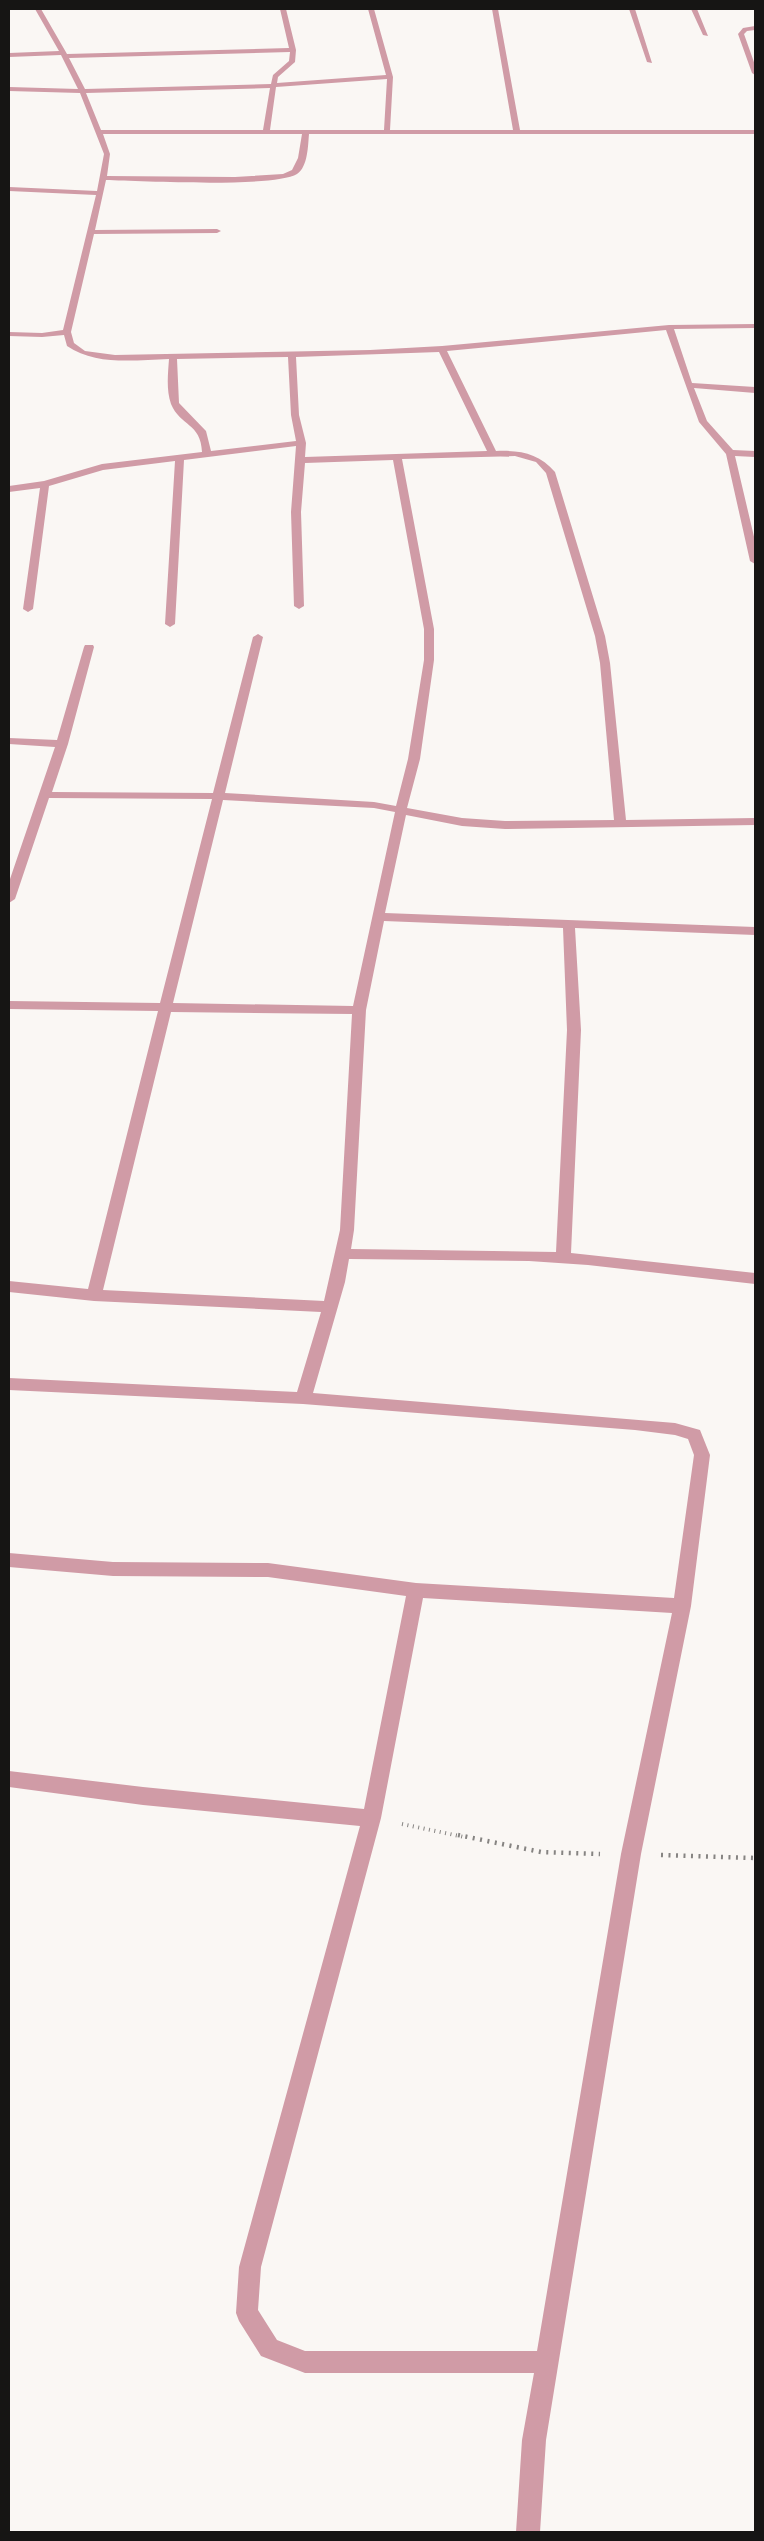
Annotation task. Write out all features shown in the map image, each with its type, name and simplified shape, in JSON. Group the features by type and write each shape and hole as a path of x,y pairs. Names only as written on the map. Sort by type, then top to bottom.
{"street":[{"path":"38,9 64,54 83,93 107,154 100,193 67,332 70,344 74,348 97,357 370,353 442,349 669,327 755,326"},
{"path":"266,131 275,86 275,76 292,62 293,50 283,9"},
{"path":"371,9 390,76 387,131"},
{"path":"495,9 517,131"},
{"path":"632,9 650,62"},
{"path":"694,9 706,36"},
{"path":"755,28 745,29 741,34 755,73"},
{"path":"9,55 293,50"},
{"path":"9,90 83,93 275,86 390,76"},
{"path":"102,178 248,179 286,176 295,172 300,165 306,131"},
{"path":"98,132 755,132"},
{"path":"9,189 100,193"},
{"path":"91,232 218,231"},
{"path":"669,327 688,385 703,422 730,452 755,561"},
{"path":"9,334 67,332"},
{"path":"442,349 493,454"},
{"path":"292,353 295,415 301,443 302,460 296,512 298,606"},
{"path":"173,356 173,397 176,406 201,429 207,440 206,454"},
{"path":"688,385 755,390"},
{"path":"9,489 45,484 102,467 180,456 301,443"},
{"path":"730,452 755,454"},
{"path":"302,460 516,453 539,460 550,472 600,636 605,663 620,824"},
{"path":"170,624 180,456"},
{"path":"303,1398 330,1308 348,1230 359,1010 401,810 414,759 429,660 429,629 397,458"},
{"path":"28,609 45,484"},
{"path":"94,1295 167,1007 217,796 258,638"},
{"path":"9,899 62,744 89,647"},
{"path":"9,741 62,744"},
{"path":"45,795 217,796 374,805 462,822 505,825 755,822"},
{"path":"379,917 755,931"},
{"path":"563,1258 574,1030 569,924"},
{"path":"9,1005 359,1010"},
{"path":"343,1254 563,1258 755,1279"},
{"path":"9,1287 94,1295 330,1308"},
{"path":"9,1384 303,1398 635,1424 675,1429 694,1435 702,1455 682,1606 631,1854 534,2440 528,2532"},
{"path":"9,1560 113,1570 268,1570 416,1590 682,1606"},
{"path":"416,1590 372,1818 250,2267 247,2313 268,2348 305,2362 547,2362"},
{"path":"9,1779 142,1796 372,1818"}],"path":[{"path":"372,1818 541,1852 755,1858"}]}
